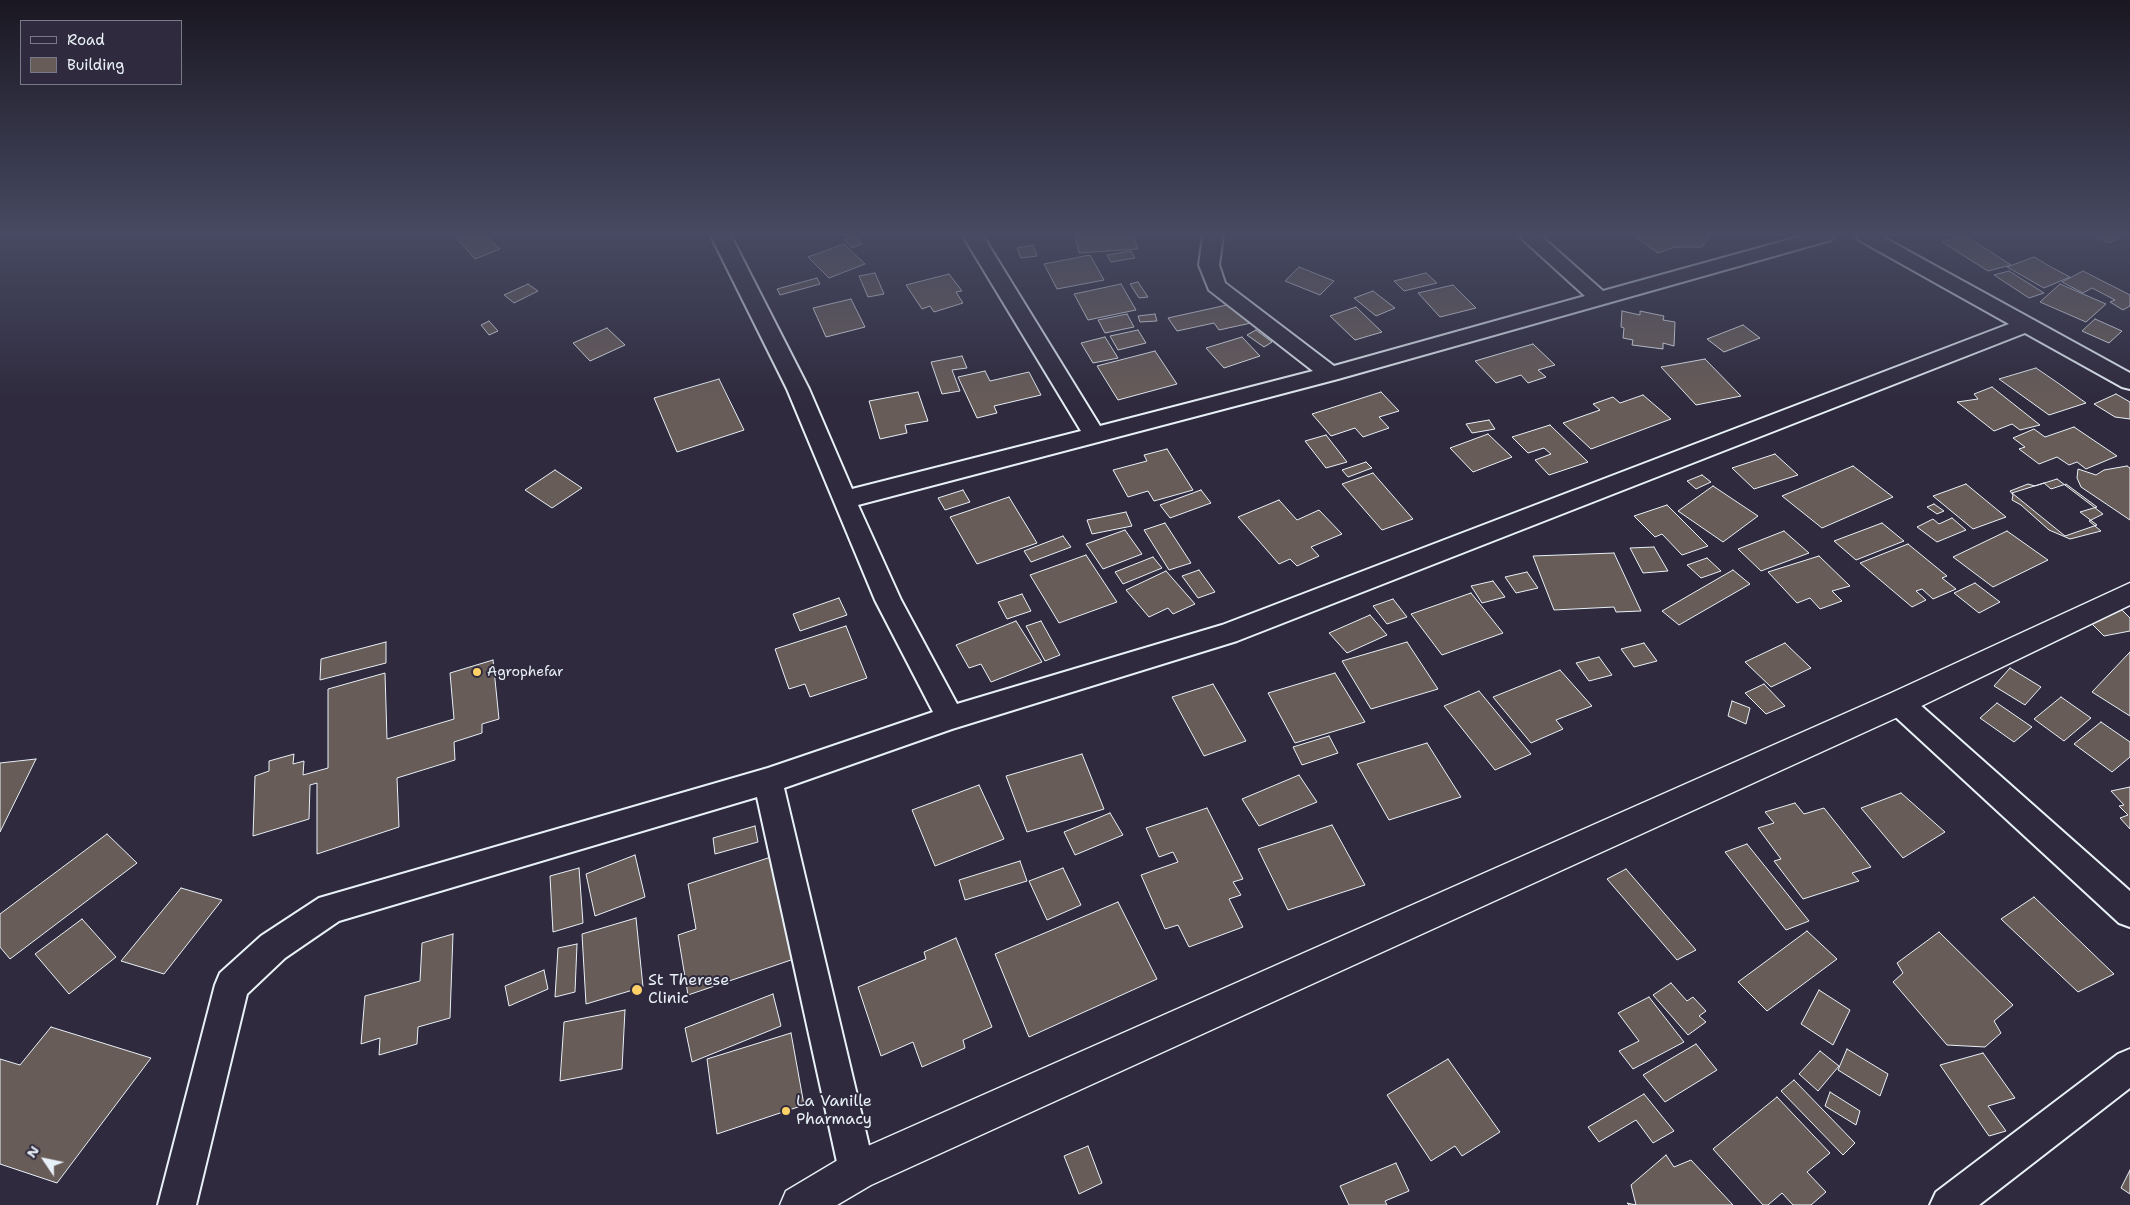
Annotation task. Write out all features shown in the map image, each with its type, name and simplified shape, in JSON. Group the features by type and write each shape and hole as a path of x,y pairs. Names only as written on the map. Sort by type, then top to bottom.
{"street":[{"path":"749,292 798,389 888,600 950,718"},
{"path":"1007,292 1094,434"},
{"path":"1224,292 1330,374"},
{"path":"1592,292 1599,298"},
{"path":"844,500 1330,374 1620,292"},
{"path":"1966,292 2130,382"},
{"path":"177,1205 232,985 273,947 330,909 768,781 950,718 1228,634 2026,326"},
{"path":"800,1205 857,1171 1899,703 2130,593"},
{"path":"1899,703 2130,912"},
{"path":"768,781 857,1171"},
{"path":"1949,1205 2130,1066"}],"building":[{"path":"510,292 536,292 514,303 504,295"},
{"path":"779,292 790,292 780,295"},
{"path":"866,292 883,292 884,294 868,297"},
{"path":"911,292 956,292 963,303 934,312 930,306 922,309"},
{"path":"1126,292 1136,310 1088,320 1074,294"},
{"path":"1135,292 1145,292 1148,297 1139,298"},
{"path":"1375,292 1395,308 1376,316 1354,298"},
{"path":"1460,292 1476,308 1440,317 1418,293"},
{"path":"2020,292 2044,293 2029,298"},
{"path":"2051,292 2079,292 2106,304 2086,322 2040,302"},
{"path":"2100,292 2125,292 2130,295 2130,306 2123,310 2110,302 2115,300"},
{"path":"851,299 865,327 826,337 813,308"},
{"path":"1236,303 1251,323 1219,330 1214,323 1177,331 1168,318"},
{"path":"1356,307 1382,332 1355,340 1330,316"},
{"path":"1622,311 1640,315 1640,311 1664,316 1663,320 1675,322 1674,346 1663,343 1663,349 1632,345 1633,340 1623,338 1624,328 1621,327"},
{"path":"1127,314 1134,327 1105,333 1098,320"},
{"path":"1155,314 1157,321 1140,322 1138,316"},
{"path":"2095,319 2122,331 2109,343 2082,331"},
{"path":"489,321 498,331 489,335 481,325"},
{"path":"1743,325 1760,338 1724,352 1707,339"},
{"path":"607,328 625,345 590,361 573,343"},
{"path":"1138,330 1146,343 1118,350 1110,336"},
{"path":"1256,330 1272,342 1264,347 1247,335"},
{"path":"1105,337 1118,358 1093,363 1081,343"},
{"path":"1242,337 1260,356 1224,368 1206,348"},
{"path":"1533,344 1555,365 1538,370 1546,377 1528,383 1521,375 1496,383 1475,361"},
{"path":"1155,351 1177,384 1118,400 1097,366"},
{"path":"962,356 967,368 952,370 960,391 942,394 931,362"},
{"path":"1705,359 1741,396 1696,405 1661,367"},
{"path":"2036,368 2086,403 2049,415 1999,379"},
{"path":"985,371 990,381 1029,372 1041,395 994,406 997,413 977,418 958,377"},
{"path":"719,379 744,430 677,452 654,398"},
{"path":"1992,387 2040,425 2020,430 2012,424 1994,431 1957,402 1978,399 1974,394"},
{"path":"918,392 928,421 905,425 907,433 880,439 869,401"},
{"path":"1381,392 1399,411 1379,417 1389,428 1363,437 1355,428 1331,436 1312,414"},
{"path":"2116,394 2130,402 2130,419 2115,417 2094,404"},
{"path":"1643,395 1671,419 1591,449 1563,423 1600,410 1593,404 1613,397 1620,403"},
{"path":"1489,420 1495,429 1472,433 1466,424"},
{"path":"1550,425 1588,462 1549,475 1535,460 1551,454 1544,448 1528,453 1512,437"},
{"path":"2074,427 2117,456 2086,469 2077,462 2069,465 2057,457 2039,464 2019,449 2025,447 2013,438 2034,429 2045,437"},
{"path":"1488,434 1512,457 1473,472 1450,448"},
{"path":"1326,435 1347,462 1326,468 1305,441"},
{"path":"1167,449 1193,490 1154,501 1148,491 1128,497 1113,470 1147,461 1144,455"},
{"path":"1775,454 1798,475 1754,489 1732,468"},
{"path":"1366,462 1372,468 1348,477 1342,470"},
{"path":"1853,466 1893,497 1822,528 1782,496"},
{"path":"2127,466 2130,468 2130,520 2081,487 2077,478 2078,469 2096,475 2104,470"},
{"path":"555,470 582,488 552,508 525,490"},
{"path":"1373,473 1413,519 1382,530 1342,484"},
{"path":"1702,475 1711,482 1696,489 1687,481"},
{"path":"2057,479 2103,514 2089,521 2101,531 2070,539 2049,530 2021,505 2012,500 2013,495 2010,491 2028,484 2035,486"},
{"path":"2044,483 2051,489 2066,484 2097,507 2080,512 2097,525 2065,536 2012,493"},
{"path":"1966,484 2006,517 1973,529 1933,496"},
{"path":"1713,486 1758,516 1723,542 1678,511"},
{"path":"963,490 970,502 945,510 938,498"},
{"path":"1201,490 1211,503 1170,518 1160,505"},
{"path":"1009,497 1037,543 977,564 950,517"},
{"path":"1279,500 1297,520 1319,510 1342,534 1311,547 1319,556 1297,566 1290,559 1279,564 1238,517"},
{"path":"1934,504 1944,511 1937,514 1927,507"},
{"path":"1667,505 1708,546 1682,555 1662,534 1655,537 1634,516"},
{"path":"1126,512 1132,526 1092,534 1087,520"},
{"path":"1952,518 1966,530 1937,542 1917,527 1933,519 1939,524"},
{"path":"1165,523 1191,563 1169,570 1144,530"},
{"path":"1882,523 1904,541 1856,560 1834,541"},
{"path":"1125,530 1142,554 1103,569 1086,544"},
{"path":"1784,531 1809,553 1761,571 1738,549"},
{"path":"2007,531 2048,560 1993,587 1953,557"},
{"path":"1063,536 1071,547 1031,562 1024,551"},
{"path":"1908,544 1947,576 1942,578 1956,589 1933,599 1922,589 1916,591 1926,600 1912,607 1860,563"},
{"path":"1654,547 1668,571 1643,573 1630,548"},
{"path":"1614,553 1641,611 1616,612 1614,607 1554,610 1533,556"},
{"path":"1086,555 1117,602 1059,623 1030,575"},
{"path":"1819,556 1850,586 1832,591 1842,601 1820,609 1810,598 1797,603 1768,572"},
{"path":"1153,557 1162,568 1123,584 1115,572"},
{"path":"1707,558 1721,571 1701,578 1687,565"},
{"path":"1199,570 1215,592 1198,598 1182,576"},
{"path":"1733,570 1750,584 1679,625 1662,611"},
{"path":"1166,571 1195,604 1173,614 1168,608 1149,617 1126,590"},
{"path":"1527,572 1538,588 1516,593 1505,577"},
{"path":"1493,581 1505,597 1482,603 1471,586"},
{"path":"1975,583 2000,602 1979,613 1954,593"},
{"path":"1471,593 1503,633 1442,655 1411,614"},
{"path":"1022,594 1031,611 1007,619 998,602"},
{"path":"839,598 847,615 800,631 793,614"},
{"path":"1393,599 1407,617 1387,624 1373,606"},
{"path":"2121,609 2130,618 2130,631 2104,636 2085,617"},
{"path":"1370,615 1387,635 1347,653 1329,633"},
{"path":"1016,621 1042,662 991,682 981,664 969,668 956,645"},
{"path":"1041,621 1060,655 1045,661 1026,626"},
{"path":"846,626 867,678 810,697 805,684 789,689 775,649"},
{"path":"386,642 386,663 320,680 321,659"},
{"path":"1407,642 1438,689 1371,709 1342,661"},
{"path":"1644,643 1657,661 1634,667 1621,649"},
{"path":"1785,643 1811,668 1771,687 1745,662"},
{"path":"2130,652 2130,716 2092,692"},
{"path":"1599,657 1612,675 1589,681 1576,663"},
{"path":"493,660 499,719 482,724 482,733 454,742 455,760 397,778 399,827 317,854 317,783 310,785 309,819 253,836 255,776 269,771 269,761 294,754 293,764 304,761 303,775 328,768 328,689 385,673 387,739 454,719 450,673"},
{"path":"2010,668 2041,687 2025,705 1994,686"},
{"path":"1560,670 1592,706 1556,720 1563,729 1531,743 1493,697"},
{"path":"1335,673 1365,722 1295,743 1268,693"},
{"path":"1213,684 1246,741 1204,756 1172,697"},
{"path":"1764,684 1785,706 1766,714 1745,693"},
{"path":"1479,691 1531,754 1495,770 1444,706"},
{"path":"2061,697 2091,718 2064,741 2034,719"},
{"path":"1732,701 1750,708 1746,724 1728,716"},
{"path":"1997,703 2032,727 2014,742 1980,718"},
{"path":"2101,722 2130,742 2130,757 2112,772 2074,744"},
{"path":"1329,736 1338,753 1302,765 1293,747"},
{"path":"1427,743 1461,797 1389,820 1357,764"},
{"path":"1082,754 1104,809 1027,832 1006,776"},
{"path":"36,759 0,832 0,763"},
{"path":"1299,775 1317,802 1259,826 1242,799"},
{"path":"979,785 1004,839 935,866 912,810"},
{"path":"2130,787 2130,829 2120,818 2128,815 2119,806 2124,805 2111,791"},
{"path":"1901,793 1945,832 1903,858 1861,808"},
{"path":"1795,803 1804,814 1824,808 1871,867 1852,873 1859,881 1803,899 1774,861 1781,859 1758,828 1774,823 1765,812"},
{"path":"1207,808 1243,879 1233,882 1241,895 1229,899 1243,927 1189,947 1178,925 1165,929 1141,875 1178,862 1173,852 1159,857 1146,828"},
{"path":"1110,813 1123,835 1075,855 1064,832"},
{"path":"1332,825 1365,885 1288,910 1258,849"},
{"path":"755,826 758,842 715,854 713,838"},
{"path":"107,834 137,863 10,959 0,947 0,914"},
{"path":"1747,844 1809,921 1786,930 1725,852"},
{"path":"635,855 645,897 595,916 586,874"},
{"path":"771,857 794,959 688,995 678,935 696,929 688,884"},
{"path":"1020,861 1027,881 965,900 959,880"},
{"path":"579,868 583,923 553,932 550,876"},
{"path":"1063,868 1081,905 1047,920 1029,881"},
{"path":"1626,869 1696,950 1677,960 1607,879"},
{"path":"181,888 222,900 164,974 121,961"},
{"path":"2034,897 2114,974 2078,992 2001,919"},
{"path":"1118,902 1157,979 1029,1037 995,954"},
{"path":"636,918 643,987 586,1004 582,934"},
{"path":"82,919 116,957 69,994 35,954"},
{"path":"1807,931 1837,959 1767,1011 1738,982"},
{"path":"1939,932 2013,1005 1994,1021 2001,1033 1985,1047 1947,1045 1893,982 1903,973 1897,963"},
{"path":"453,934 450,1018 418,1027 417,1044 379,1055 380,1038 361,1044 365,996 420,981 422,943"},
{"path":"956,938 992,1027 963,1040 965,1048 922,1067 913,1042 881,1056 858,987 926,959 924,952"},
{"path":"577,944 575,992 555,997 558,948"},
{"path":"544,970 548,989 509,1006 505,986"},
{"path":"1671,983 1687,1001 1693,997 1706,1011 1699,1016 1706,1022 1688,1035 1653,995"},
{"path":"1819,990 1850,1010 1833,1045 1801,1024"},
{"path":"773,994 781,1026 692,1062 685,1028"},
{"path":"1649,997 1684,1042 1633,1069 1619,1051 1639,1041 1618,1013"},
{"path":"625,1010 622,1069 560,1081 564,1022"},
{"path":"51,1027 151,1058 57,1183 0,1164 0,1059 20,1065"},
{"path":"791,1033 804,1105 717,1134 707,1059"},
{"path":"1696,1044 1717,1070 1665,1102 1643,1075"},
{"path":"1847,1049 1888,1074 1880,1096 1838,1070"},
{"path":"1820,1051 1839,1066 1818,1091 1799,1074"},
{"path":"1983,1053 2015,1098 1988,1106 2006,1131 1989,1136 1940,1065"},
{"path":"1448,1059 1500,1132 1462,1156 1455,1146 1431,1161 1387,1095"},
{"path":"1794,1080 1855,1143 1843,1155 1781,1091"},
{"path":"1830,1092 1860,1111 1856,1125 1825,1106"},
{"path":"1644,1094 1674,1131 1653,1143 1636,1120 1599,1142 1588,1127"},
{"path":"1777,1097 1830,1153 1807,1172 1826,1192 1811,1205 1793,1205 1782,1193 1768,1205 1763,1205 1713,1149"},
{"path":"1088,1146 1102,1183 1079,1194 1064,1156"},
{"path":"1666,1155 1674,1167 1691,1160 1733,1205 1636,1205 1631,1185"},
{"path":"1396,1163 1409,1191 1385,1201 1387,1205 1349,1205 1340,1186"},
{"path":"2130,1170 2130,1194 2121,1188"}],"place":[{"name":"Agrophefar","path":"477,672"},
{"name":"St Therese Clinic","path":"637,990"},
{"name":"La Vanille Pharmacy","path":"786,1111"}]}
